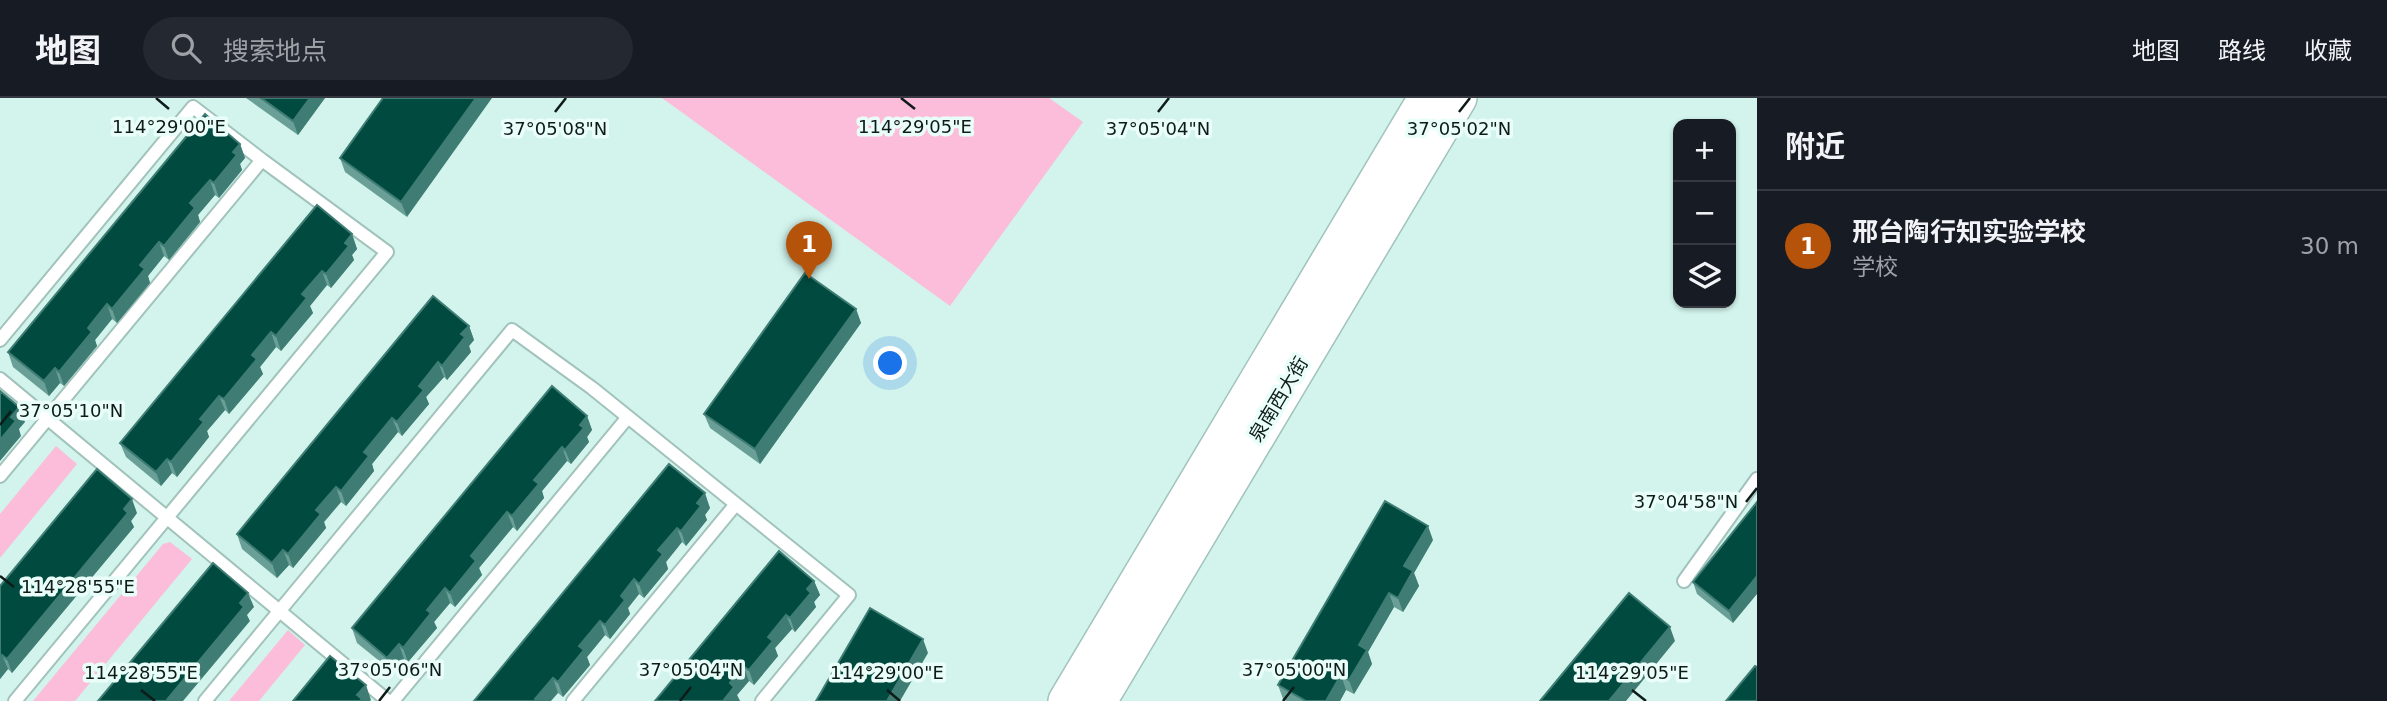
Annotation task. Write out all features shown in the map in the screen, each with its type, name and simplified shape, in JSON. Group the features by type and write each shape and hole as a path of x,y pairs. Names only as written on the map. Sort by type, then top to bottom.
{"main road":[{"name":"泉南西大街","path":"1066,701 1426,98"},
{"name":"泉南西大街","path":"1099,701 1459,98"}],"lane":[{"path":"0,340 193,107 387,252 15,701"},
{"path":"0,476 262,160"},
{"path":"205,701 512,330 628,417 849,595 762,701"},
{"path":"0,379 390,701 628,417"},
{"path":"1684,581 1757,479"},
{"path":"573,701 736,504"}],"shaded area":[{"path":"662,98 1049,98 1083,122 950,306"},
{"path":"56,446 77,464 0,558 0,514"},
{"path":"170,542 192,559 75,701 33,701 163,544"},
{"path":"288,630 305,645 259,701 229,701"}],"building":[{"path":"261,98 310,98 293,121"},
{"path":"383,98 476,98 401,202 340,158"},
{"path":"205,114 240,144 233,152 237,155 214,183 210,180 190,203 195,208 164,246 159,242 140,265 145,269 112,309 107,304 88,328 92,332 59,372 55,368 44,381 8,352"},
{"path":"317,205 352,234 345,243 349,246 326,274 322,271 302,294 307,298 276,336 271,332 252,355 257,359 224,399 219,396 200,419 204,422 171,462 167,459 156,472 120,443"},
{"path":"805,273 856,309 755,449 704,414"},
{"path":"433,296 469,326 461,334 465,337 442,366 438,362 419,386 424,390 397,422 392,418 364,452 369,456 341,491 336,487 316,510 321,514 288,554 283,550 272,563 237,534"},
{"path":"552,386 587,416 580,425 584,428 565,450 562,447 534,480 539,484 512,516 507,512 471,556 476,561 450,593 445,588 427,610 431,613 403,648 399,644 387,658 352,628"},
{"path":"0,391 19,407 11,417 16,421 0,440"},
{"path":"669,464 705,493 697,503 701,506 681,531 677,528 658,550 663,554 639,584 634,579 621,596 625,600 605,625 600,621 579,646 584,650 558,682 553,678 535,699 537,701 474,701"},
{"path":"97,469 132,499 124,509 128,513 7,659 2,655 0,658 0,586"},
{"path":"1385,501 1428,526 1404,566 1413,571 1398,598 1389,593 1359,645 1367,650 1349,680 1341,675 1326,701 1306,701 1278,685"},
{"path":"1757,502 1757,576 1729,611 1693,582"},
{"path":"779,551 814,581 807,589 811,593 790,618 786,615 768,637 773,641 749,670 743,666 730,683 734,687 723,701 655,701"},
{"path":"213,563 248,593 240,603 244,607 166,701 98,701"},
{"path":"1629,593 1670,627 1609,701 1540,701"},
{"path":"870,608 923,639 887,701 816,701"},
{"path":"330,656 366,685 357,695 362,699 293,701"},
{"path":"1755,666 1757,701 1726,701"}],"place":[{"name":"邢台陶行知实验学校","path":"809,279"}]}
